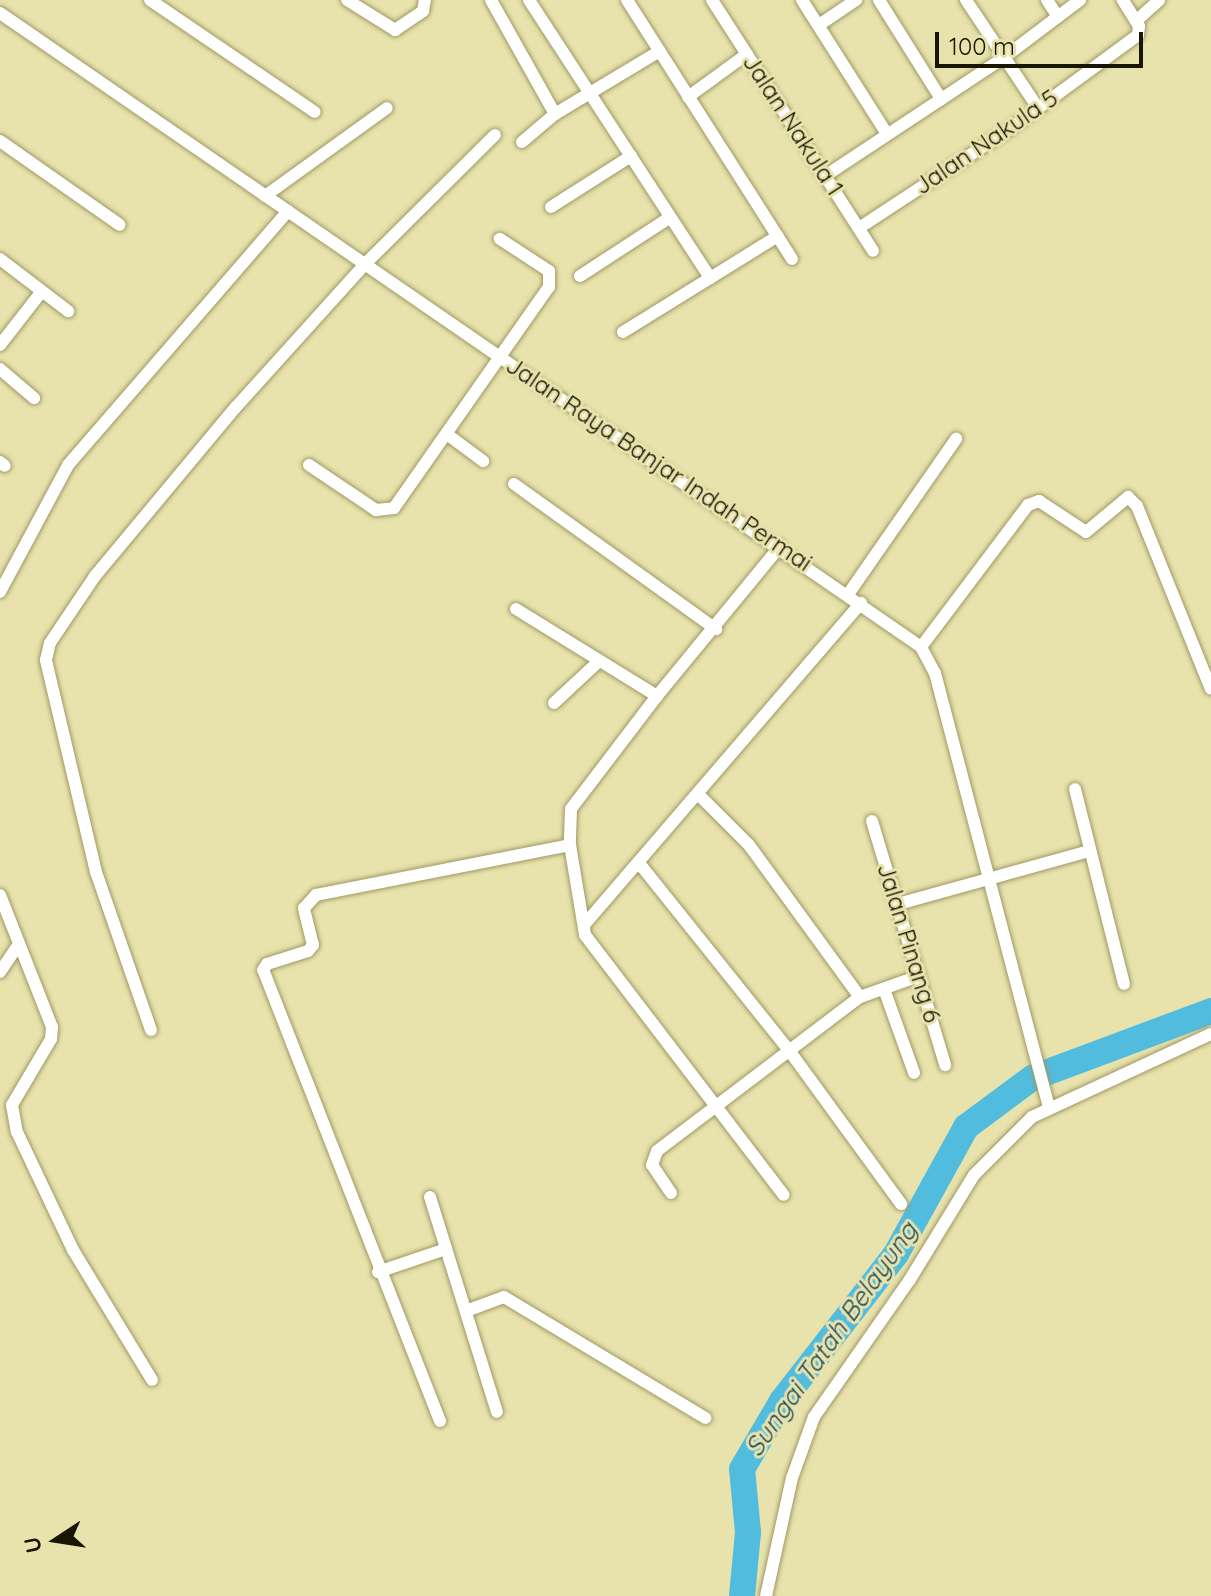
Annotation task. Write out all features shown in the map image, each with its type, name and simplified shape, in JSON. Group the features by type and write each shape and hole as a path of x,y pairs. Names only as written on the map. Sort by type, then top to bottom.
{"street":[{"path":"150,0 315,112"},
{"path":"347,0 395,30 423,11 425,0"},
{"path":"491,0 555,114"},
{"path":"529,0 710,278"},
{"path":"627,0 792,259"},
{"name":"Jalan Nakula 1","path":"713,0 873,251"},
{"path":"802,0 887,134"},
{"path":"819,25 856,0"},
{"path":"879,0 941,99"},
{"path":"966,0 1002,59 1038,108"},
{"path":"1047,0 1058,17"},
{"path":"825,176 1002,59 1080,0"},
{"path":"1123,0 1136,21 1159,0"},
{"name":"Jalan Raya Banjar Indah Permai","path":"0,13 849,593 921,647 935,673 1049,1108"},
{"name":"Jalan Nakula 5","path":"859,228 1038,108 1138,35 1136,21"},
{"path":"522,142 555,114 660,51"},
{"path":"688,97 747,54"},
{"path":"265,196 387,108"},
{"path":"151,1030 96,872 46,652 95,576 151,507 365,264 495,135"},
{"path":"0,141 120,225"},
{"path":"551,207 631,156"},
{"path":"0,592 68,465 288,211"},
{"path":"580,276 669,218"},
{"path":"623,332 778,236"},
{"path":"309,465 387,512 448,435 549,287 549,271 500,239"},
{"path":"0,259 68,311"},
{"path":"0,345 42,291"},
{"path":"0,369 34,398"},
{"path":"448,435 483,461"},
{"path":"849,593 956,439"},
{"path":"514,484 716,629"},
{"path":"921,647 1028,505 1039,501 1086,532 1128,497 1137,506 1211,689"},
{"path":"780,546 575,802 568,821 590,947 784,1195"},
{"path":"584,925 700,796 861,603"},
{"path":"516,609 657,696"},
{"path":"554,703 598,662"},
{"path":"1075,789 1124,984"},
{"path":"700,796 749,845 860,997"},
{"name":"Jalan Pinang 6","path":"872,821 945,1065"},
{"path":"440,1421 378,1272 263,970 267,964 308,951 313,945 304,908 316,895 570,845"},
{"path":"898,904 1089,851"},
{"path":"639,863 791,1053 901,1204"},
{"path":"0,895 52,1027 51,1039 12,1105 17,1132 73,1250 152,1380"},
{"path":"0,972 19,944"},
{"path":"671,1193 652,1158 860,997 919,976"},
{"path":"884,989 914,1073"},
{"path":"766,1596 792,1478 814,1417 909,1281 974,1175 1017,1130 1049,1108 1211,1034"},
{"path":"430,1197 497,1412"},
{"path":"378,1272 446,1249"},
{"path":"466,1311 504,1297 705,1418"}],"waterway":[{"name":"Sungai Tatah Belayung","path":"742,1596 748,1532 742,1469 782,1401 896,1254 966,1127 1032,1078 1211,1011"}]}
